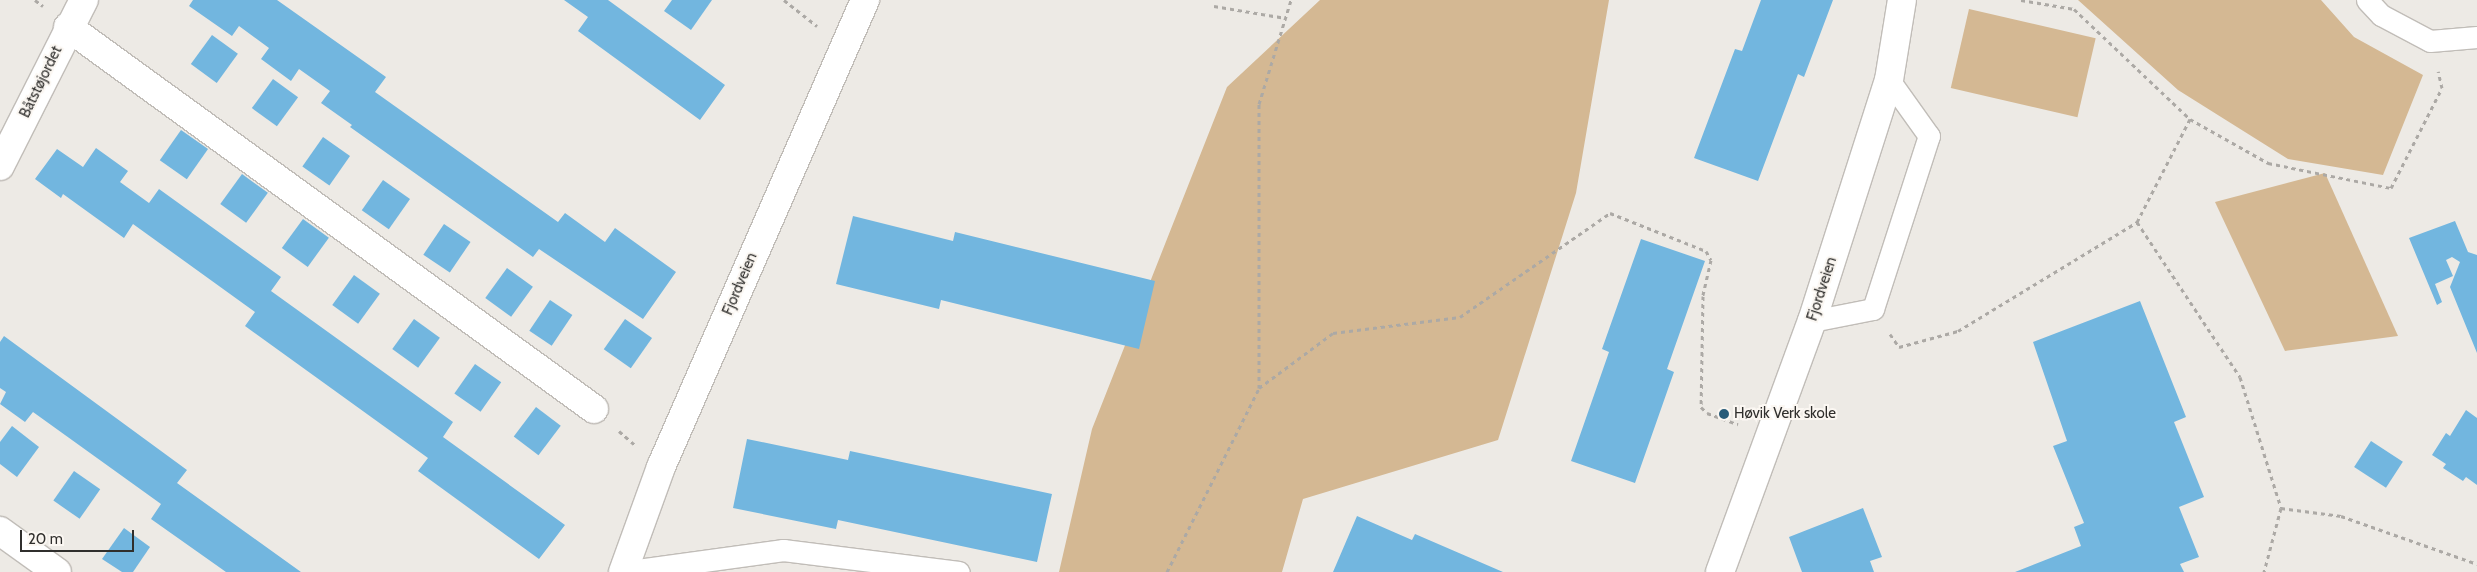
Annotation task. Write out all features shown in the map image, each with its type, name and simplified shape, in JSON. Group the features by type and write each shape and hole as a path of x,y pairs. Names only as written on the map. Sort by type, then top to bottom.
{"street":[{"name":"Båtstøjordet","path":"0,166 68,27 84,0"},
{"name":"Fjordveien","path":"623,572 661,467 865,0"},
{"name":"Fjordveien","path":"1720,572 1812,321 1889,80 1902,0"},
{"path":"68,27 594,409"},
{"path":"0,531 56,572"}],"lane":[{"path":"2367,0 2381,15 2430,41 2477,37"},
{"path":"1812,321 1873,309 1929,136 1889,80"},
{"path":"623,572 783,550 959,572"}],"path":[{"path":"784,0 844,46"},
{"path":"1167,572 1259,388 1260,104 1291,0"},
{"path":"2020,0 2074,9 2190,119 2268,163 2391,188 2442,88 2430,41"},
{"path":"1214,6 1286,18"},
{"path":"1873,309 1899,347 1958,331 2136,222 2190,119"},
{"path":"1259,388 1333,333 1460,317 1610,213 1706,251 1711,260 1703,296 1700,406 1707,413 1771,436"},
{"path":"2136,222 2240,377 2281,508 2264,572"},
{"path":"594,409 661,467"},
{"path":"2281,508 2341,516 2477,564"}],"shaded area":[{"path":"1320,0 1609,0 1576,193 1498,440 1303,499 1282,572 1059,572 1092,429 1227,87"},
{"path":"2078,0 2321,0 2354,37 2423,75 2383,175 2288,159 2178,90"},
{"path":"1969,9 2096,38 2077,117 1951,88"},
{"path":"2325,173 2398,336 2285,351 2215,202"}],"building":[{"path":"193,0 277,0 386,77 375,92 558,222 565,213 605,242 615,228 676,272 643,319 539,249 533,257 350,127 352,125 321,103 330,91 299,69 291,81 261,59 269,48 239,26 232,36 189,6"},
{"path":"564,0 608,0 725,85 700,120 578,31 588,17"},
{"path":"672,0 712,0 691,30 664,11"},
{"path":"1761,0 1833,0 1804,77 1798,74 1758,181 1694,158 1735,49 1742,51"},
{"path":"212,35 238,54 217,83 191,64"},
{"path":"273,79 298,97 277,126 252,108"},
{"path":"181,130 208,149 187,179 160,160"},
{"path":"323,137 350,156 329,185 302,166"},
{"path":"96,148 128,171 120,182 149,203 159,189 281,277 271,291 453,422 443,437 565,525 539,559 418,471 428,458 245,326 255,312 133,224 124,238 63,194 61,198 35,179 57,149 83,167"},
{"path":"242,174 268,193 246,223 220,204"},
{"path":"383,180 410,199 389,229 362,210"},
{"path":"853,216 953,241 955,232 1155,281 1139,349 941,300 939,309 836,284"},
{"path":"303,219 329,238 308,267 282,248"},
{"path":"2455,221 2468,252 2477,255 2477,353 2450,287 2460,262 2452,257 2446,260 2453,276 2435,284 2442,302 2437,305 2409,238"},
{"path":"444,224 471,242 450,273 423,255"},
{"path":"1641,239 1705,261 1667,369 1674,372 1635,483 1571,461 1609,352 1602,349"},
{"path":"507,268 533,287 511,317 485,298"},
{"path":"354,275 380,294 358,324 332,305"},
{"path":"550,300 572,315 552,346 529,331"},
{"path":"2140,301 2186,417 2174,422 2204,497 2179,507 2199,557 2180,564 2184,572 2015,572 2081,546 2074,527 2084,523 2053,446 2067,441 2033,342"},
{"path":"414,319 440,338 418,368 392,349"},
{"path":"625,319 652,338 631,368 604,349"},
{"path":"4,336 187,470 177,483 301,572 226,572 151,519 161,504 33,412 25,422 0,404 6,392 0,388 0,342"},
{"path":"475,364 501,382 481,412 454,393"},
{"path":"536,407 561,426 538,455 514,437"},
{"path":"2466,410 2477,418 2477,485 2466,477 2463,481 2443,468 2446,464 2432,455 2446,433 2450,436"},
{"path":"12,426 39,447 17,477 0,464 0,442"},
{"path":"747,439 848,460 850,451 1052,494 1037,562 838,520 836,529 733,508"},
{"path":"2371,441 2403,462 2386,488 2354,467"},
{"path":"74,471 100,489 80,519 53,500"},
{"path":"1863,508 1882,557 1870,561 1874,572 1802,572 1789,537"},
{"path":"1357,516 1412,540 1415,534 1503,572 1333,572"},
{"path":"124,528 150,547 133,572 122,572 102,559"}],"place":[{"name":"Høvik Verk skole","path":"1724,414"}]}
